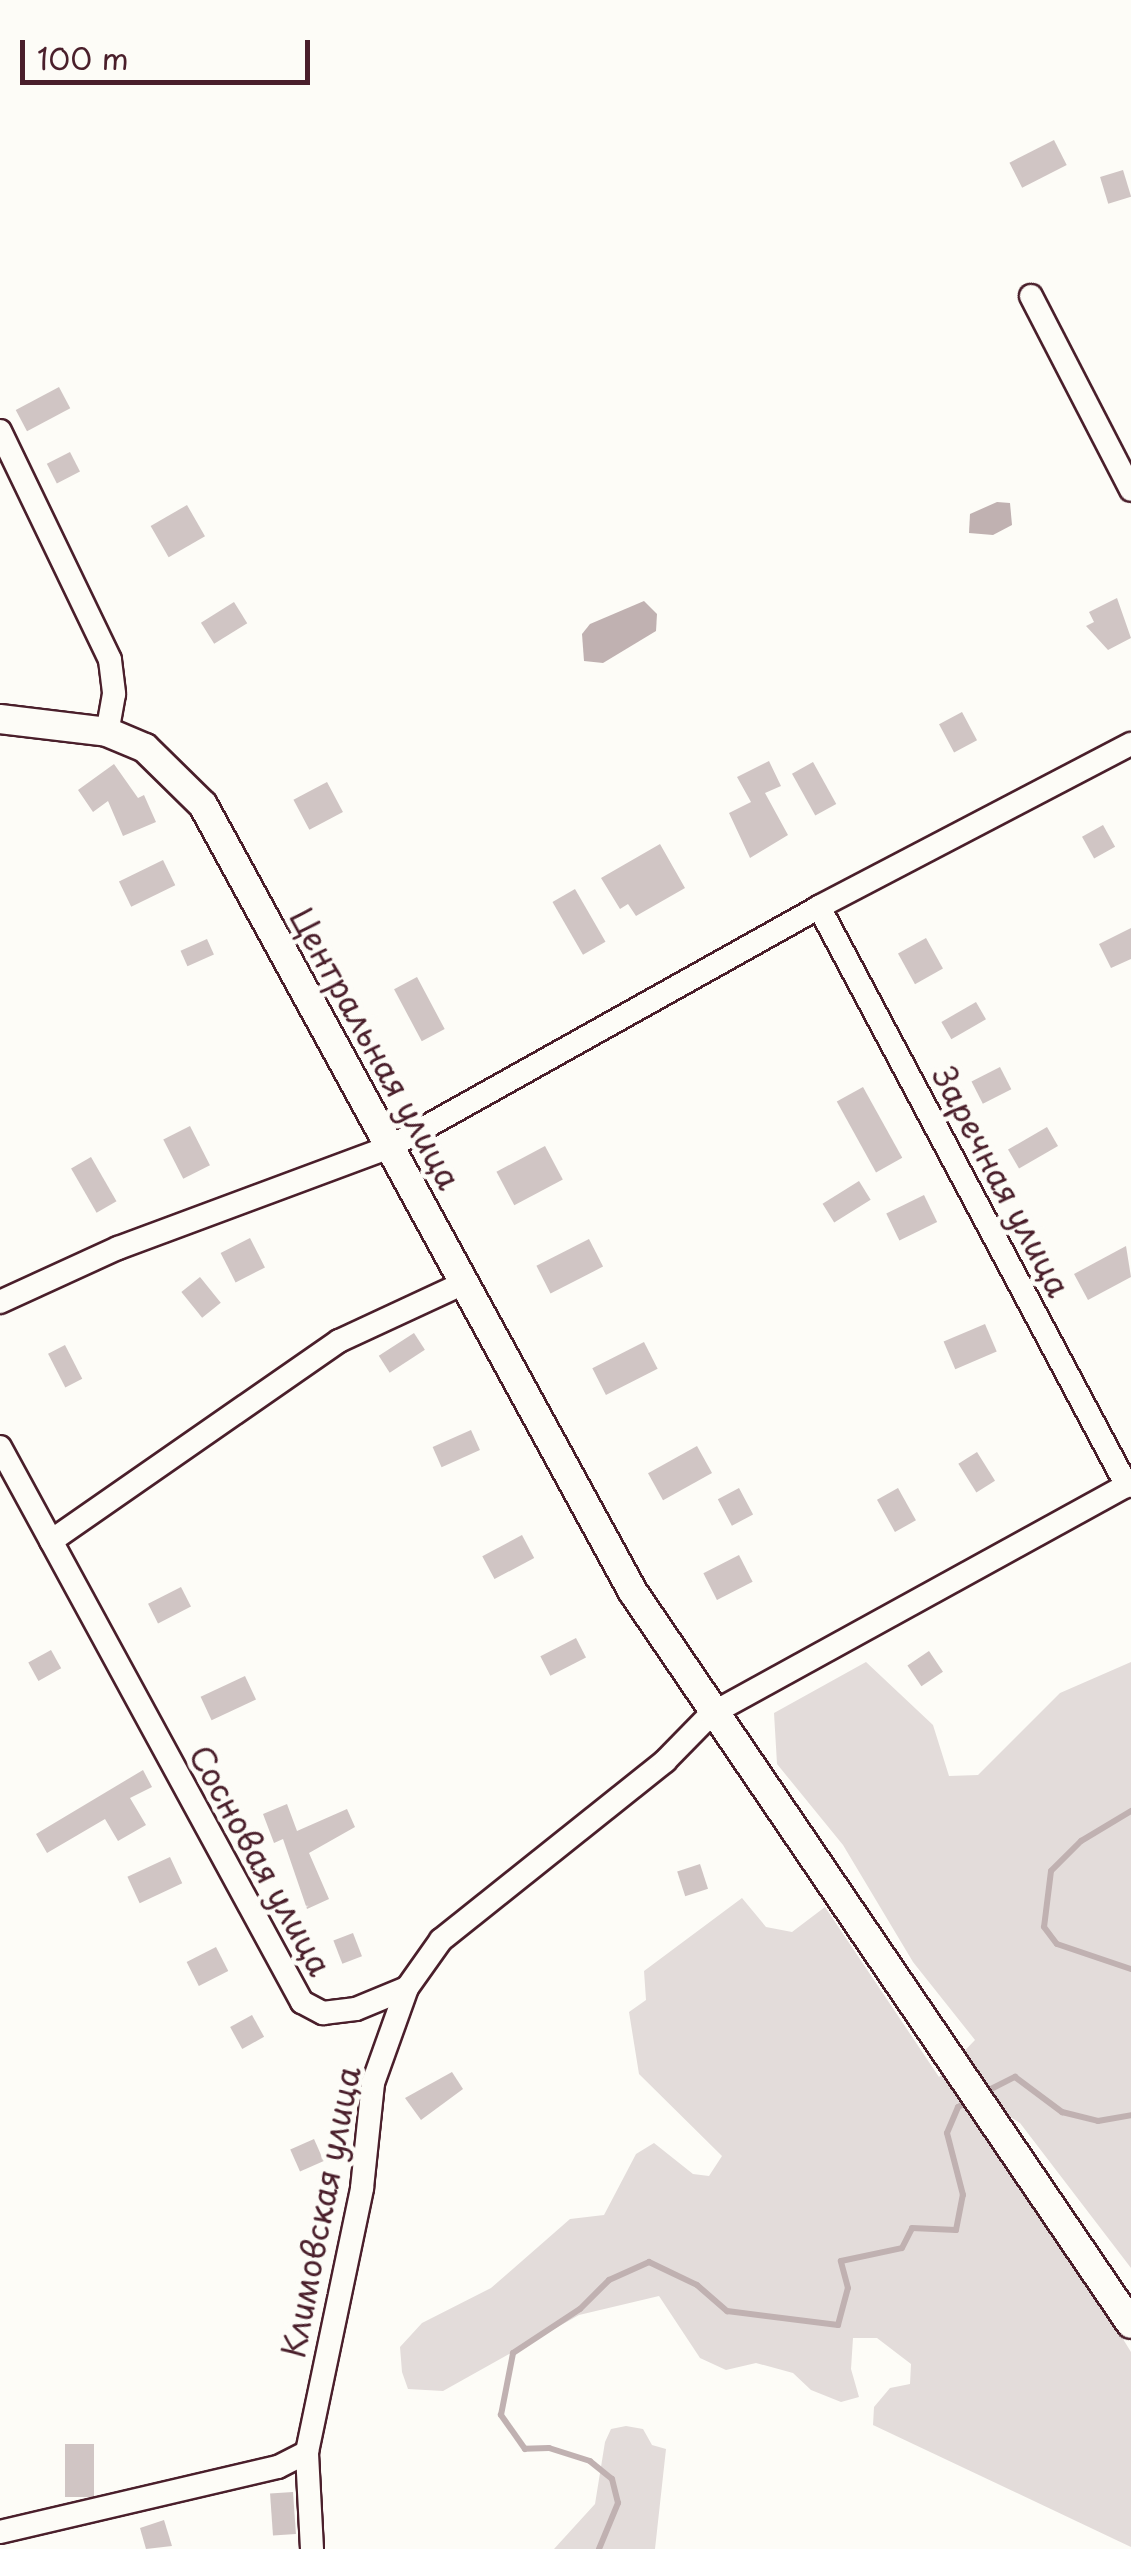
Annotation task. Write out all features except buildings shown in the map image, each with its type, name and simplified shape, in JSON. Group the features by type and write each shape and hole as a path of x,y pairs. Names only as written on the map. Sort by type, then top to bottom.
{"street":[{"path":"1031,296 1131,490"},
{"path":"0,430 110,660 114,694 107,732"},
{"name":"Центральная улица","path":"0,718 107,732 145,748 203,806 581,1501 711,1714 954,2058 1131,2324"},
{"path":"0,1302 118,1248 390,1147 818,907 1128,754"},
{"name":"Заречная улица","path":"818,907 1129,1484"},
{"path":"52,1541 339,1341 464,1283"},
{"name":"Сосновая улица","path":"0,1447 302,2002 323,2013 356,2009 407,1988"},
{"path":"407,1988 442,1940 665,1760 711,1714 1129,1484"},
{"name":"Климовская улица","path":"312,2549 306,2452 362,2188 373,2083 407,1988"},
{"path":"0,2532 278,2467 306,2452"}],"shaded area":[{"path":"997,502 1010,503 1012,525 993,535 969,533 970,514"},
{"path":"644,601 657,614 656,631 603,663 584,661 582,634 590,624"},
{"path":"866,1662 933,1725 949,1776 978,1775 1060,1693 1131,1662 1131,2268 1020,2123 1004,2113 993,2128 1131,2352 1131,2547 873,2425 874,2407 890,2388 910,2384 911,2364 877,2338 853,2338 851,2369 859,2397 841,2402 811,2390 793,2373 756,2363 726,2370 700,2358 659,2296 579,2315 443,2391 408,2389 402,2372 400,2347 422,2323 491,2288 570,2219 604,2215 636,2154 654,2143 693,2174 709,2176 722,2156 639,2074 629,2012 646,2000 644,1971 742,1898 766,1927 792,1932 825,1907 939,2077 975,2040 913,1962 843,1845 777,1764 774,1713"},
{"path":"611,2429 643,2429 652,2445 666,2449 655,2549 554,2549 595,2504 605,2442"}],"waterway":[{"path":"1131,1811 1081,1841 1051,1871 1044,1927 1057,1944 1131,1969"},
{"path":"985,2092 1015,2077 1062,2112 1098,2121 1131,2115"},
{"path":"599,2549 618,2503 612,2479 590,2461 549,2448 525,2449 501,2415 513,2353 580,2309 609,2280 649,2262 697,2285 727,2311 838,2325 848,2288 841,2261 902,2248 912,2228 956,2230 963,2195 947,2133 958,2107 969,2101"}]}
